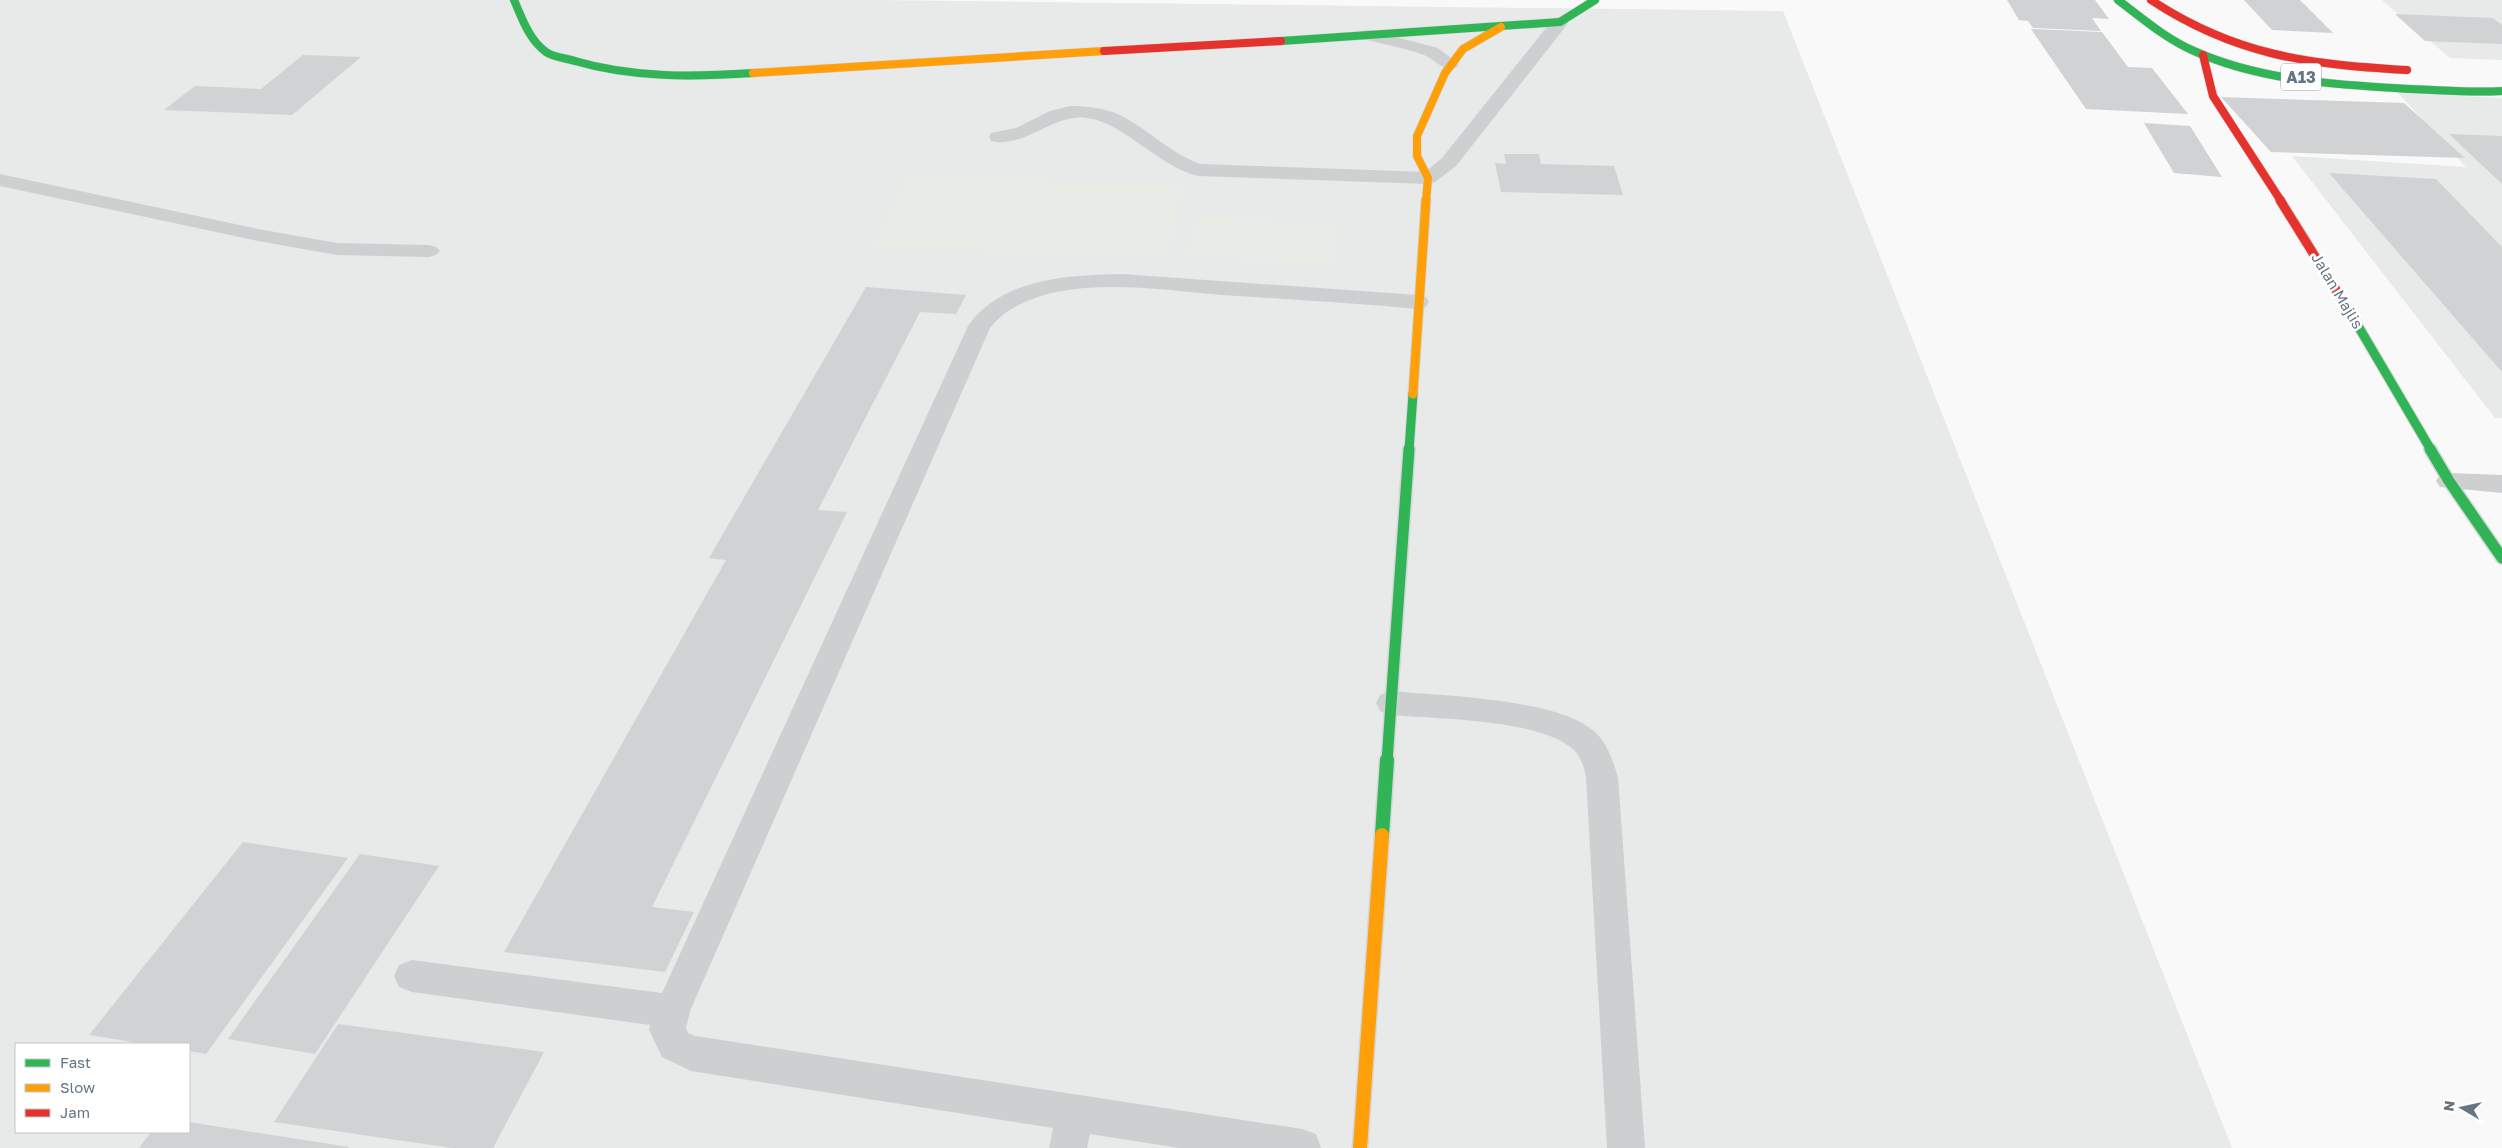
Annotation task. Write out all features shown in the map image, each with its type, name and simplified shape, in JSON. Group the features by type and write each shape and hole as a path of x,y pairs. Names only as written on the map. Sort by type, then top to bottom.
{"street":[{"path":"514,0 532,36 546,52 579,63 619,71 687,76 1560,22"},
{"path":"998,137 1022,132 1057,115 1070,112 1087,112 1113,119 1179,164 1198,170 1428,178 1448,162 1560,22 1595,0"},
{"name":"A13","path":"2118,0 2149,25 2203,55 2266,72 2339,84 2415,89 2502,91"},
{"name":"A13","path":"2150,0 2178,21 2233,45 2265,54 2415,70"},
{"path":"1360,1148 1428,178 1417,156 1417,136 1450,64 1463,49 1501,27"},
{"path":"1369,35 1432,52 1450,64"},
{"name":"Jalan Majlis","path":"2203,55 2213,96 2315,253 2449,480 2502,558"},
{"path":"0,180 258,235 327,247 429,251"},
{"path":"1302,1148 1072,1130 691,1053 675,1045 667,1030 672,1011 979,326 989,313 1025,294 1073,284 1101,282 1158,284 1418,302"},
{"path":"2449,480 2502,484"},
{"path":"1390,703 1533,718 1559,724 1581,738 1597,756 1602,777 1626,1148"},
{"path":"412,976 672,1011"}],"shaded area":[{"path":"0,0 874,0 1783,11 2232,1148 0,1148"},
{"path":"2382,0 2502,0 2502,60 2450,58"},
{"path":"2398,93 2502,98 2502,418 2495,418 2292,156 2466,167"},
{"path":"909,176 1182,186 1167,258 875,246"},
{"path":"1200,216 1338,227 1330,266 1187,254"}],"building":[{"path":"2007,0 2095,0 2109,19 2092,18 2101,31 2033,28 2028,21 2019,20"},
{"path":"2244,0 2300,0 2333,33 2272,30"},
{"path":"2395,14 2493,18 2502,25 2502,44 2425,41"},
{"path":"2031,29 2102,32 2128,67 2152,68 2188,114 2086,109"},
{"path":"303,55 361,57 292,115 164,110 195,86 261,89"},
{"path":"2221,97 2404,103 2465,158 2271,152"},
{"path":"2144,123 2190,126 2222,177 2174,173"},
{"path":"2449,134 2502,136 2502,184"},
{"path":"1504,154 1539,154 1541,164 1614,166 1623,195 1501,192 1495,163 1506,164"},
{"path":"2329,173 2436,179 2502,247 2502,372"},
{"path":"866,287 966,295 956,314 920,312 818,510 847,512 652,907 694,912 665,972 504,952 726,560 709,558"},
{"path":"243,842 348,858 206,1054 190,1051 190,1043 139,1043 89,1035"},
{"path":"360,854 439,866 315,1054 228,1039"},
{"path":"338,1024 544,1052 493,1148 452,1148 274,1122"},
{"path":"190,1122 349,1147 349,1148 139,1148 150,1133 190,1133"}],"traffic: fast":[{"path":"514,0 535,42 546,52 553,55 590,66 636,73 683,76 753,73"},
{"path":"1281,41 1560,22 1595,0"},
{"path":"2118,0 2154,27 2184,46 2220,61 2248,69 2333,84 2450,91 2502,91"},
{"path":"2354,319 2449,481 2502,558"},
{"path":"1382,835 1413,394"}],"traffic: slow":[{"path":"1413,394 1428,178 1417,156 1417,136 1445,73 1463,49 1501,27"},
{"path":"753,73 1104,51"},
{"path":"1360,1148 1382,835"}],"traffic: jam":[{"path":"2151,0 2180,19 2210,34 2241,46 2306,61 2407,70"},
{"path":"1104,51 1281,41"},
{"path":"2203,55 2213,96 2315,253 2354,319"}]}
